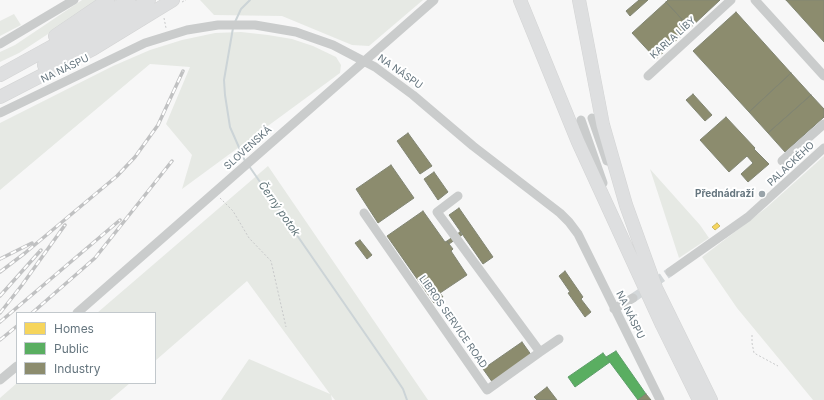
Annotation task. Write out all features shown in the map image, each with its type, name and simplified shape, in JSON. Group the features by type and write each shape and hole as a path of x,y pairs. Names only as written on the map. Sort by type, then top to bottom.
{"highway":[{"path":"0,69 34,51 108,0"},
{"path":"0,75 80,31 129,0"},
{"path":"0,89 95,36 149,0"},
{"path":"520,0 578,142 633,246 711,400"},
{"path":"579,0 598,106 633,246 662,325 699,400"},
{"path":"0,97 93,49 176,2"}],"street":[{"path":"0,44 36,24 74,0"},
{"name":"SLOVENSKÁ","path":"78,312 434,0"},
{"name":"KARLA LÍBY","path":"648,76 731,0"},
{"path":"755,0 824,76"},
{"name":"NA NÁSPU","path":"0,113 125,52 168,34 218,25 255,25 284,29 308,35 334,45 364,61 413,94 473,146 565,217 578,234 660,400"},
{"path":"592,118 633,246"},
{"path":"581,120 633,246"},
{"path":"782,162 824,124"},
{"name":"PALACKÉHO","path":"670,272 754,212 824,148"},
{"path":"458,196 436,212 540,352 559,339"},
{"name":"LIBROS SERVICE ROAD","path":"364,213 486,390 540,352"},
{"path":"614,309 633,298"},
{"path":"0,380 16,367"}],"path":[{"path":"176,2 186,0"},
{"path":"164,16 168,34"},
{"path":"213,193 233,211 249,238 272,261 286,327"},
{"path":"752,335 754,353 778,366"}],"shaded area":[{"path":"82,0 100,0 19,53 0,62 0,52 15,45"},
{"path":"200,0 423,0 369,46 352,45 282,16 214,15"},
{"path":"14,14 21,25 0,36 0,21"},
{"path":"241,32 292,39 313,46 336,57 341,65 340,73 182,189 192,155 166,124 190,67 150,64 0,190 0,123 113,66 150,50 182,40 215,33"},
{"path":"824,156 824,400 813,400 737,308 702,257 766,208"},
{"path":"268,166 428,400 335,400 331,395 332,400 221,400 249,359 330,394 247,281 156,360 156,312 98,312"},
{"path":"650,169 700,225 709,238 679,258"},
{"path":"16,384 129,384 110,400 0,400 0,398"}],"building: Homes":[{"path":"717,223 720,226 715,230 712,227"}],"building: Public":[{"path":"616,351 646,394 638,400 606,357"},
{"path":"603,353 610,362 575,387 568,377"}],"building: Industry":[{"path":"639,0 648,0 630,16 626,11"},
{"path":"668,0 720,0 690,28 666,2"},
{"path":"786,0 824,0 824,42"},
{"path":"666,2 690,28 656,59 632,33"},
{"path":"736,12 791,73 749,112 693,51"},
{"path":"791,73 811,95 768,133 749,112"},
{"path":"693,94 712,115 705,121 686,100"},
{"path":"811,95 824,109 824,117 785,152 768,133"},
{"path":"726,117 769,164 748,182 741,174 753,163 747,156 729,172 700,140"},
{"path":"408,133 432,166 420,174 397,141"},
{"path":"391,165 414,198 378,223 356,189"},
{"path":"434,172 448,192 438,200 424,179"},
{"path":"459,208 493,257 483,264 449,215"},
{"path":"423,211 445,242 447,241 453,249 451,251 467,275 440,293 443,297 434,303 387,236"},
{"path":"460,232 462,235 449,244 447,241"},
{"path":"360,240 372,255 367,259 355,243"},
{"path":"565,271 583,297 581,299 591,312 585,317 568,293 570,292 559,276"},
{"path":"522,342 532,356 493,383 483,369"},
{"path":"547,387 557,400 537,400 534,397"},
{"path":"646,394 651,400 638,400"}],"waterway":[{"name":"Černý potok","path":"235,22 241,9 250,0"},
{"name":"Černý potok","path":"233,28 224,80 225,95 230,127 245,161"},
{"name":"Černý potok","path":"249,166 391,371 403,389 407,400"}],"tunnel":[{"path":"633,298 670,272"}],"railway":[{"path":"0,272 117,176 135,157 158,125 183,71"},
{"path":"33,312 95,258 172,161"},
{"path":"0,322 120,220"},
{"path":"0,313 65,225"},
{"path":"0,259 32,243"},
{"path":"0,296 41,250"},
{"path":"0,340 16,327"}],"place":[{"name":"Přednádraží","path":"762,194"}]}
